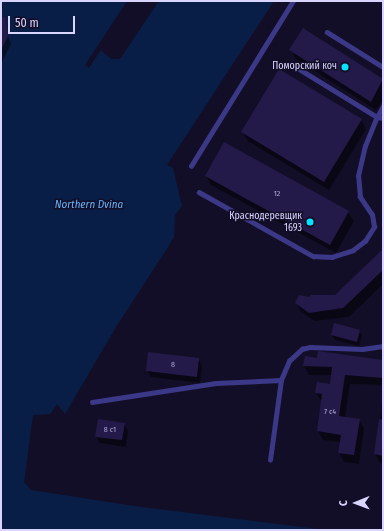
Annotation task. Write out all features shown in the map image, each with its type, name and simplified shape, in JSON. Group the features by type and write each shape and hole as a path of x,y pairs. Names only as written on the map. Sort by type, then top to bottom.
{"lane":[{"path":"191,166 293,1"},
{"path":"327,32 383,67"},
{"path":"291,64 377,117 383,118"},
{"path":"199,192 314,256 332,257 353,250 364,241 374,227 372,215 360,197 358,176 365,146 383,106"},
{"path":"270,460 281,380 289,361 302,349 322,346 362,349 383,346"},
{"path":"92,402 216,383 281,380"}],"water":[{"name":"Northern Dvina","path":"1,1 127,1 85,65 89,68 101,50 111,59 120,59 159,1 274,1 167,165 173,168 182,206 175,215 174,237 116,327 65,414 57,404 50,414 33,415 24,482 31,490 134,506 326,530 1,530 1,11 3,6"}],"building":[{"path":"1,17 5,17 8,36 1,50"},
{"path":"303,28 383,79 371,102 289,50"},
{"path":"279,69 362,119 324,182 241,132"},
{"path":"224,142 349,211 330,245 205,176"},
{"path":"383,249 383,270 343,308 309,313 295,303 299,295 309,297 311,295 335,295"},
{"path":"334,323 360,330 357,342 331,335"},
{"path":"318,351 383,360 383,378 345,375 339,416 360,419 354,455 338,453 341,435 317,431 322,394 315,393 317,382 330,384 332,367 303,366 305,356 317,358"},
{"path":"148,352 199,358 197,377 146,371"},
{"path":"98,419 125,423 122,440 95,437"},
{"path":"379,419 383,420 383,456 374,454"}],"place":[{"name":"Поморский коч","path":"345,67"},
{"name":"Краснодеревщик 1693","path":"310,222"}]}
